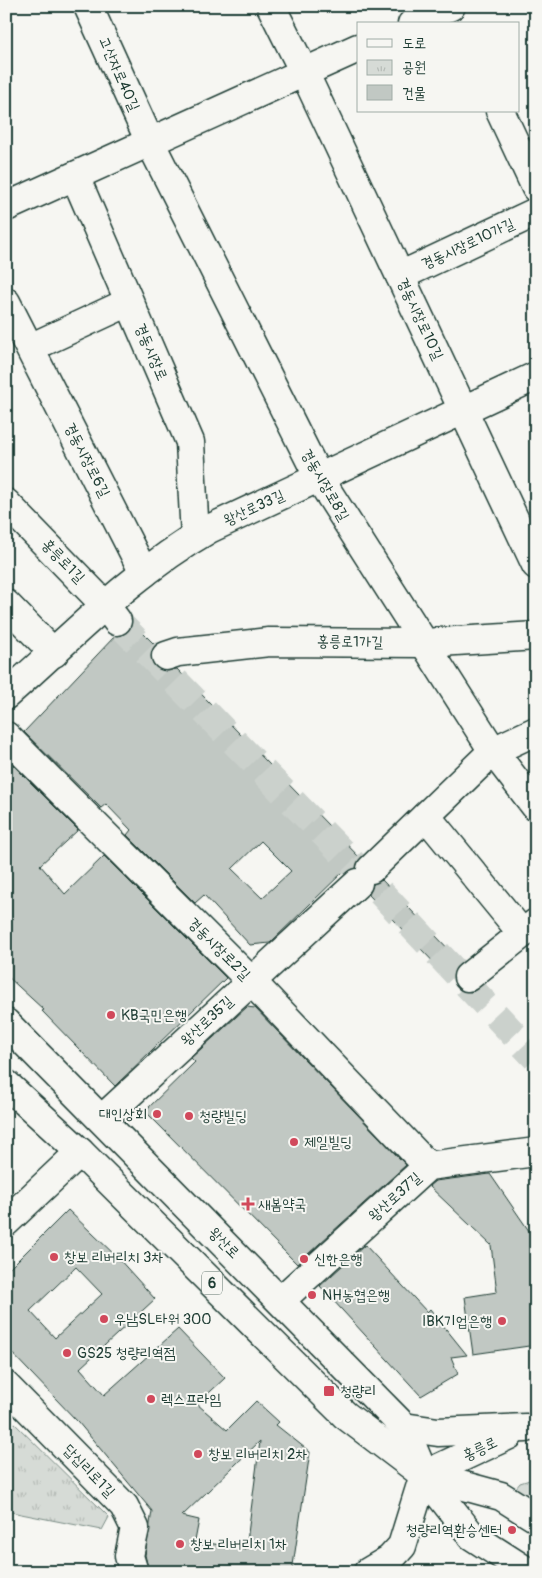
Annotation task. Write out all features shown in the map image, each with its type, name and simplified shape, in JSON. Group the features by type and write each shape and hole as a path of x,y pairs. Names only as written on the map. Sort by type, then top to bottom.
{"street":[{"name":"고산자로40길","path":"88,6 150,142"},
{"name":"경동시장로10길","path":"271,6 304,72 536,565"},
{"path":"416,22 451,6 458,22"},
{"path":"6,207 357,48"},
{"path":"500,112 536,188"},
{"name":"경동시장로8길","path":"150,142 319,478 493,751 536,807"},
{"name":"경동시장로","path":"75,176 190,442 195,537"},
{"name":"경동시장로10가길","path":"400,276 536,212"},
{"name":"경동시장로6길","path":"6,302 144,572"},
{"path":"30,348 129,302"},
{"name":"왕산로33길","path":"6,695 54,653 111,613 144,572 195,537 536,376"},
{"name":"홍릉로1길","path":"6,503 111,613"},
{"path":"6,604 54,653"},
{"name":"홍릉로1가길","path":"166,656 178,652 269,642 424,643 536,636"},
{"name":"왕산로35길","path":"102,1119 364,876 493,751 536,730"},
{"name":"경동시장로2길","path":"6,736 250,981 428,1166"},
{"path":"426,816 529,928 468,977"},
{"name":"왕산로","path":"6,1023 281,1300 404,1427 424,1475"},
{"name":"왕산로","path":"6,1084 80,1152 345,1416 424,1475 472,1536 528,1572"},
{"path":"6,1222 80,1152"},
{"name":"왕산로37길","path":"281,1300 428,1166 536,1152"},
{"name":"답십리로1길","path":"6,1386 124,1506 134,1528 129,1556 134,1572"},
{"path":"404,1427 438,1432 531,1427"},
{"name":"홍릉로","path":"424,1475 531,1427"},
{"path":"368,1572 390,1559 402,1546 424,1475"},
{"name":"왕산로","path":"424,1475 501,1496 536,1518"}],"green space":[{"path":"6,1415 109,1517 102,1530 6,1511"},
{"path":"536,1478 536,1504 517,1493 516,1488 520,1483"}],"building":[{"path":"132,622 155,645 151,653 151,661 155,667 163,671 177,669 360,858 356,868 347,872 345,870 270,943 250,945 204,895 195,903 127,835 131,830 106,804 101,808 24,732 115,636 127,633","holes":["261,841 291,871 262,898 232,869"]},
{"path":"6,758 78,830 40,865 65,894 104,856 226,978 115,1086 42,1011 44,1010 6,975"},
{"path":"382,880 459,960 445,974 369,895 373,884"},
{"path":"247,1007 255,1008 406,1165 297,1264 145,1111 195,1062 191,1058"},
{"path":"490,1174 536,1241 536,1345 473,1354 465,1297 497,1292 491,1245 429,1186 435,1181"},
{"path":"68,1210 117,1257 155,1299 80,1368 104,1395 178,1329 225,1378 197,1404 227,1430 256,1401 279,1422 276,1425 310,1452 292,1572 149,1572 145,1555 152,1511 78,1422 6,1347 6,1272","holes":["76,1267 102,1294 55,1338 30,1311","260,1441 246,1549 195,1541 199,1520 182,1516"]},
{"path":"365,1245 427,1312 430,1309 467,1355 451,1357 458,1374 421,1396 320,1286"}],"tunnel":[{"path":"117,621 364,875 536,1058"}],"place":[{"name":"KB국민은행","path":"111,1015"},
{"name":"대인상회","path":"157,1114"},
{"name":"청량빌딩","path":"189,1116"},
{"name":"제일빌딩","path":"294,1142"},
{"name":"새봄약국","path":"248,1204"},
{"name":"창보 리버리치 3차","path":"54,1257"},
{"name":"신한은행","path":"304,1259"},
{"name":"NH농협은행","path":"312,1295"},
{"name":"우남SL타워 300","path":"104,1319"},
{"name":"IBK기업은행","path":"502,1321"},
{"name":"GS25 청량리역점","path":"67,1353"},
{"name":"청량리","path":"329,1391"},
{"name":"렉스프라임","path":"151,1399"},
{"name":"창보 리버리치 2차","path":"198,1454"},
{"name":"청량리역환승센터","path":"512,1530"},
{"name":"창보 리버리치 1차","path":"180,1544"}]}
